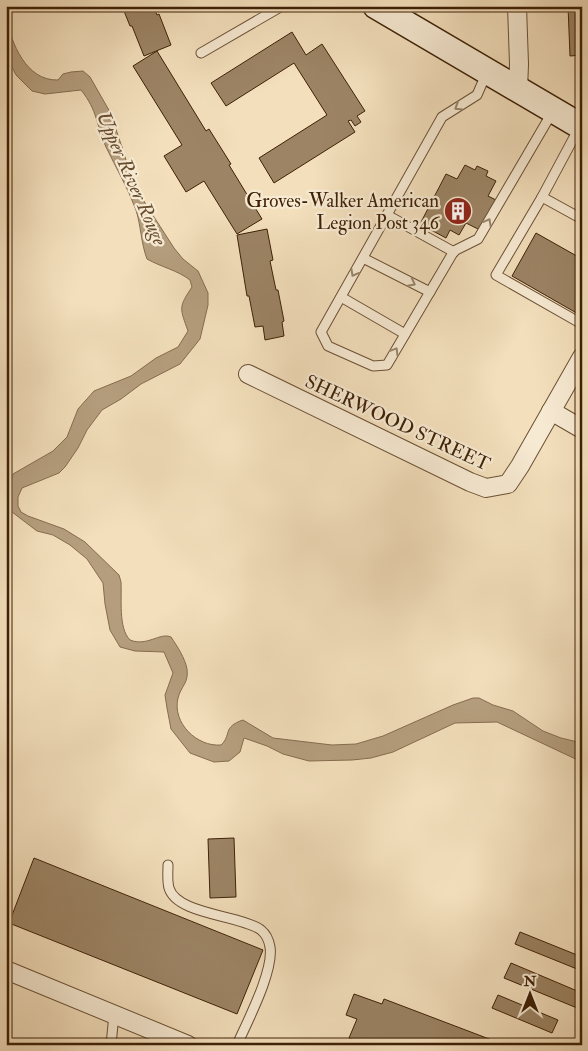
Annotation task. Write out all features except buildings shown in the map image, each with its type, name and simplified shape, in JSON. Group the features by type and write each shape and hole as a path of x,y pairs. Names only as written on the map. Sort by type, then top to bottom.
{"main road":[{"path":"376,6 404,17 487,72 581,126"}],"street":[{"path":"517,6 518,90"},
{"name":"SHERWOOD STREET","path":"248,374 486,488 508,484 582,357"},
{"path":"551,411 582,429"},
{"path":"6,970 188,1045"}],"lane":[{"path":"201,54 282,6"},
{"path":"487,72 477,95 442,117 321,332 328,346 373,366 387,365 454,252 478,239 553,110"},
{"path":"581,126 496,275 582,324"},
{"path":"542,197 582,219"},
{"path":"387,215 454,252"},
{"path":"363,258 430,292"},
{"path":"341,297 405,334"},
{"path":"168,865 169,887 173,895 200,911 255,927 262,931 268,940 270,950 269,965 260,994 237,1045"},
{"path":"111,1045 114,1014"}],"water":[{"name":"Upper River Rouge","path":"6,16 16,48 29,67 37,74 47,79 58,80 63,74 83,71 90,77 110,112 128,170 145,203 174,248 183,259 198,271 208,293 208,305 200,339 180,364 141,384 102,410 87,430 65,467 59,473 22,488 18,497 18,506 21,512 64,529 85,542 119,575 121,582 122,621 126,635 130,640 142,642 162,636 171,637 183,656 187,669 187,678 179,694 177,707 179,716 188,732 203,742 221,745 232,725 243,720 273,738 332,745 356,744 383,736 453,705 473,698 479,698 493,705 513,711 543,731 582,743 582,762 497,722 455,723 393,752 371,758 309,761 283,754 244,738 240,752 229,761 214,762 190,753 171,729 165,695 173,673 164,652 135,651 120,647 110,630 103,583 87,559 70,545 53,535 37,531 12,512 9,492 13,474 53,451 67,437 78,409 94,391 131,376 156,358 178,347 188,331 182,313 182,304 192,287 190,280 147,259 138,216 133,202 106,147 94,111 81,90 45,94 32,91 16,75 6,55"}],"place":[{"name":"Groves-Walker American Legion Post 346","path":"458,211"}]}
